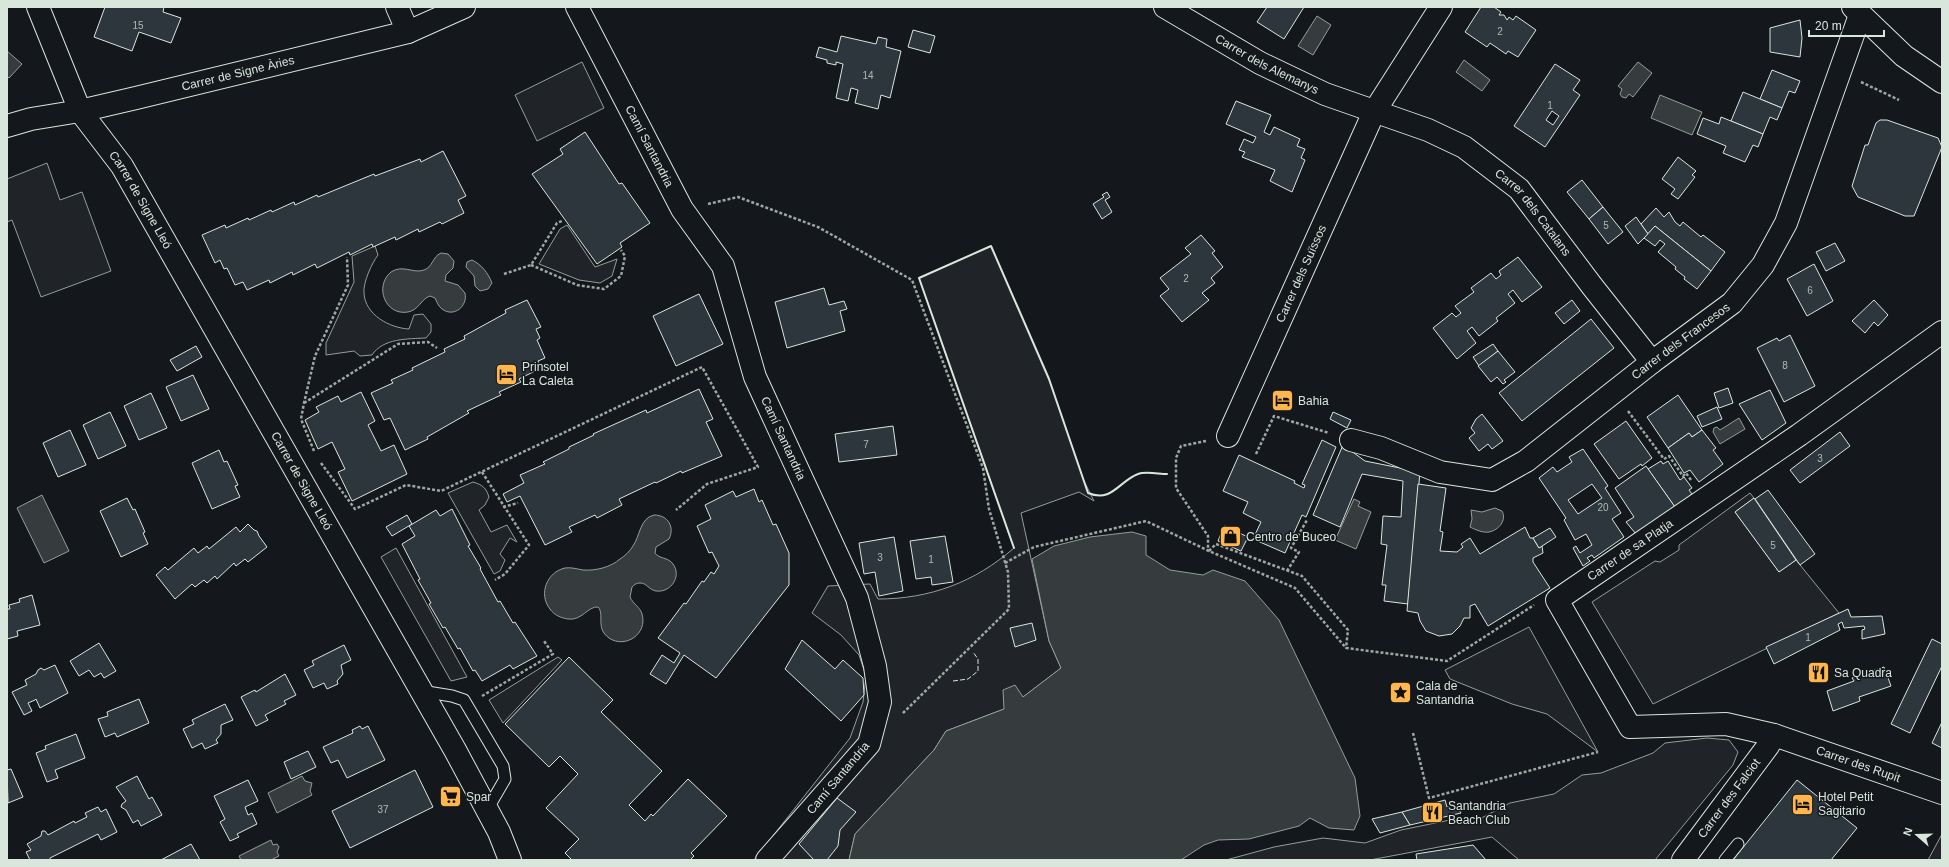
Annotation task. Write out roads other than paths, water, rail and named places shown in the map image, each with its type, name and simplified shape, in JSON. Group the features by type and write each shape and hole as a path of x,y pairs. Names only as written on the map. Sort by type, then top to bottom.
{"street":[{"name":"Carrer de Signe Lleó","path":"38,7 80,111 122,166 420,690 499,832 510,860"},
{"path":"397,7 408,32"},
{"name":"Carrer de Signe Àries","path":"7,126 31,119 80,111 408,32 464,7"},
{"name":"Camí Santandria","path":"577,7 682,209 723,266 755,376 857,598 875,666 880,702 869,744 767,860"},
{"name":"Carrer dels Alemanys","path":"1165,7 1260,63 1326,94 1374,112"},
{"name":"Carrer dels Suïssos","path":"1228,436 1374,112 1441,7"},
{"path":"1857,11 1904,56 1942,82"},
{"name":"Carrer dels Francesos","path":"1351,440 1381,448 1440,472 1492,480 1526,461 1652,362 1732,303 1763,265 1786,223 1840,73 1857,11"},
{"name":"Carrer dels Catalans","path":"1374,112 1428,130 1464,147 1519,189 1592,286 1652,362"},
{"name":"Carrer de sa Platja","path":"1774,735 1726,724 1630,727 1556,600 1799,435 1942,332"},
{"name":"Carrer des Rupit","path":"1774,735 1942,794"},
{"name":"Carrer des Falciot","path":"1683,860 1768,746 1774,735"}],"lane":[{"path":"420,690 452,696 464,700 502,766 505,779 487,810"},
{"path":"1725,860 1738,844"}],"place":[{"name":"Prinsotel La Caleta","path":"507,374"},
{"name":"Bahia","path":"1282,401"},
{"name":"Centro de Buceo","path":"1231,537"},
{"name":"Sa Quadra","path":"1818,673"},
{"name":"Cala de Santandria","path":"1400,693"},
{"name":"Spar","path":"450,797"},
{"name":"Hotel Petit Sagitario","path":"1802,804"},
{"name":"Santandria Beach Club","path":"1432,813"}]}
